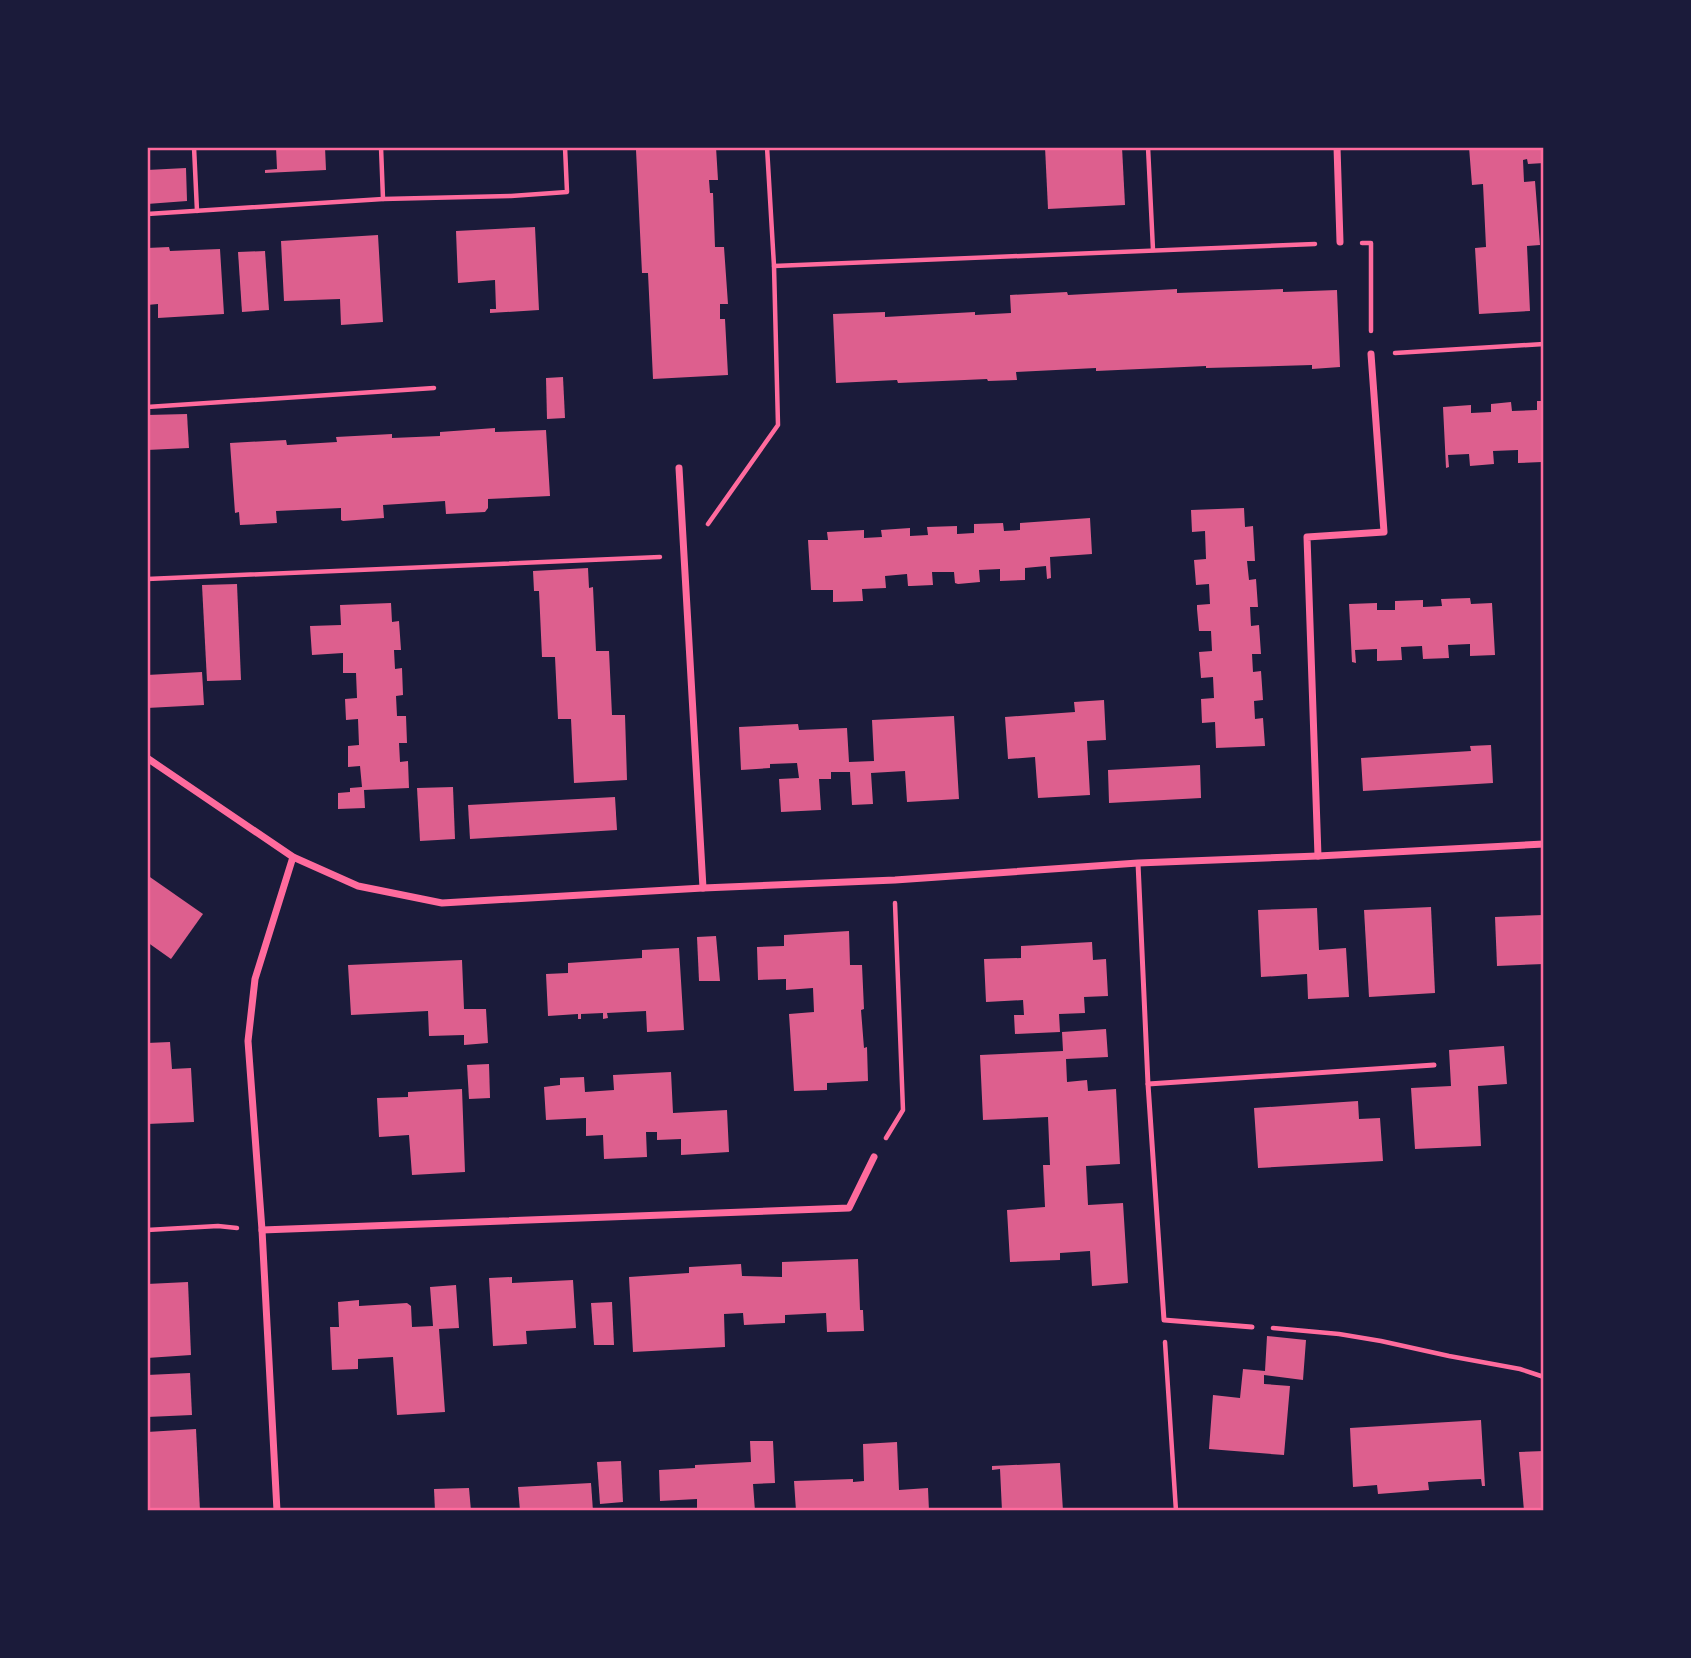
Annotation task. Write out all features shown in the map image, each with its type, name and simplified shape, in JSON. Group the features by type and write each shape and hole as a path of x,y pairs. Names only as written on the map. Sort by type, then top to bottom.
{"street":[{"path":"1337,147 1340,243"},
{"path":"1318,856 1307,537 1384,532 1371,354"},
{"path":"679,468 703,888"},
{"path":"147,758 293,857 358,886 442,903 895,880 1138,863 1544,844"},
{"path":"277,1511 262,1230 248,1041 255,979 293,857"},
{"path":"262,1230 849,1208 874,1157"}],"lane":[{"path":"1138,863 1148,1084 1164,1320 1252,1326"},
{"path":"1148,1084 1434,1065"}],"path":[{"path":"194,147 197,211"},
{"path":"381,147 383,199"},
{"path":"147,214 383,199 568,192 565,147"},
{"path":"147,579 685,556 778,425 774,266 766,147"},
{"path":"1148,147 1153,250"},
{"path":"774,266 1371,243 1371,354 1544,344"},
{"path":"147,407 433,388"},
{"path":"874,1157 903,1110 895,880"},
{"path":"147,1230 218,1226 262,1230"},
{"path":"1164,1320 1176,1511"},
{"path":"1252,1326 1339,1334 1381,1341 1520,1369 1544,1377"}],"building":[{"path":"276,147 325,147 326,170 265,173 265,170 277,169"},
{"path":"630,147 716,147 718,180 709,180 710,193 713,193 715,247 724,247 728,304 720,304 720,319 725,319 728,375 653,379 648,273 642,273 636,150 630,150"},
{"path":"1045,147 1122,147 1125,205 1048,209"},
{"path":"1469,147 1544,147 1544,163 1528,164 1527,159 1523,160 1524,182 1535,181 1540,245 1527,246 1530,311 1479,314 1475,248 1486,247 1483,184 1472,185"},
{"path":"186,168 187,201 147,204 147,170"},
{"path":"535,227 539,310 490,313 490,309 496,309 495,280 458,283 456,231"},
{"path":"378,235 383,322 341,325 340,299 284,301 281,241"},
{"path":"169,247 170,251 220,249 224,314 158,318 158,304 147,305 147,248"},
{"path":"265,251 269,310 242,312 238,252"},
{"path":"1177,289 1177,293 1337,290 1340,367 1312,369 1312,365 1206,366 1096,371 1096,368 1016,372 1017,380 836,383 833,314 885,312 885,317 975,312 975,315 1011,313 1010,295"},
{"path":"563,377 565,418 547,419 546,378"},
{"path":"1537,401 1544,401 1542,462 1518,463 1518,450 1493,451 1494,464 1470,466 1469,454 1448,455 1449,467 1446,468 1443,407 1471,405 1471,413 1491,412 1491,404 1511,402 1512,411 1537,410"},
{"path":"187,414 189,448 147,450 147,415"},
{"path":"495,428 495,432 546,430 550,496 488,499 485,512 446,514 445,501 383,505 384,518 343,521 341,508 276,511 277,523 240,525 239,512 235,513 230,443 286,440 287,445 337,442 336,437 392,434 392,438 440,436 440,432"},
{"path":"1244,508 1245,527 1253,526 1255,561 1247,561 1249,580 1256,579 1258,607 1250,607 1251,626 1259,625 1261,654 1252,654 1253,672 1261,671 1263,700 1254,701 1255,719 1263,718 1265,746 1216,748 1215,722 1202,723 1201,699 1214,698 1213,677 1201,678 1199,652 1212,651 1211,631 1199,631 1197,609 1197,605 1210,604 1209,584 1196,585 1194,560 1206,559 1205,531 1192,532 1191,510"},
{"path":"1090,518 1092,554 1050,557 1051,578 1047,579 1046,566 1025,568 1025,580 1000,581 1000,569 979,570 980,582 958,584 955,583 954,572 932,572 933,585 908,586 907,574 885,576 886,588 862,589 863,601 833,602 833,590 811,590 808,540 828,540 827,532 864,530 864,538 882,537 881,530 910,528 910,536 928,535 927,527 957,526 957,534 974,533 974,524 1003,523 1004,531 1020,530 1020,523"},
{"path":"588,568 589,588 593,587 596,651 609,651 612,715 625,715 627,780 574,783 571,719 558,719 555,657 542,657 539,591 534,591 533,571"},
{"path":"237,584 241,680 207,681 202,585"},
{"path":"1470,598 1471,604 1492,603 1495,655 1470,656 1470,644 1448,645 1449,658 1423,659 1422,646 1401,647 1402,660 1377,661 1377,649 1355,650 1356,663 1352,662 1349,604 1377,603 1377,610 1395,610 1395,601 1423,600 1423,607 1442,606 1441,599"},
{"path":"391,603 392,622 399,621 401,650 394,650 395,669 402,668 403,695 396,696 397,716 406,716 407,743 399,743 400,762 408,761 409,788 364,790 365,808 338,809 338,793 362,787 360,766 348,767 348,746 359,745 358,719 346,720 345,699 357,698 356,673 343,673 343,653 312,655 310,626 341,625 340,605"},
{"path":"202,672 204,705 147,708 147,675"},
{"path":"1104,700 1106,740 1087,741 1090,795 1038,798 1035,757 1008,759 1005,717 1075,712 1074,702"},
{"path":"954,716 959,799 907,802 905,771 871,773 873,804 852,805 850,772 831,772 831,779 819,779 821,810 781,812 779,779 799,778 797,763 770,764 770,768 741,770 739,727 798,724 799,730 847,728 849,762 874,761 872,720"},
{"path":"1491,745 1493,783 1363,791 1361,758 1471,751 1470,746"},
{"path":"1200,765 1201,798 1109,803 1108,770"},
{"path":"453,787 455,839 420,841 417,788"},
{"path":"615,797 617,830 470,839 468,805"},
{"path":"147,875 203,914 171,959 147,942"},
{"path":"1431,907 1435,993 1369,997 1364,910"},
{"path":"1317,908 1319,950 1346,948 1349,997 1308,999 1307,974 1261,977 1258,910"},
{"path":"1543,915 1544,964 1497,966 1495,917"},
{"path":"849,931 850,965 862,965 864,1009 861,1010 864,1048 867,1047 868,1081 827,1083 827,1090 794,1091 789,1014 814,1012 813,988 786,990 786,979 758,980 757,947 784,946 784,935"},
{"path":"716,936 720,981 699,981 697,937"},
{"path":"1092,942 1093,960 1106,959 1108,996 1084,997 1085,1013 1059,1014 1060,1032 1015,1034 1014,1015 1024,1015 1023,1000 986,1002 984,959 1021,958 1021,946"},
{"path":"679,948 684,1030 647,1032 646,1011 607,1013 608,1018 603,1019 603,1013 581,1014 581,1019 578,1019 578,1014 548,1016 546,974 568,973 568,963 642,958 642,950"},
{"path":"462,960 464,1009 486,1009 488,1043 464,1045 464,1035 429,1036 428,1011 351,1015 348,965"},
{"path":"1106,1029 1108,1057 1066,1059 1067,1082 1087,1080 1088,1091 1116,1089 1120,1164 1086,1166 1088,1205 1123,1203 1128,1283 1092,1286 1090,1251 1060,1253 1060,1260 1010,1262 1007,1210 1045,1207 1043,1165 1050,1165 1048,1117 983,1120 980,1055 1063,1051 1062,1032"},
{"path":"170,1042 172,1069 191,1068 194,1122 147,1124 147,1043"},
{"path":"1504,1046 1507,1084 1478,1086 1481,1146 1415,1149 1411,1088 1451,1086 1449,1050"},
{"path":"489,1064 490,1098 469,1099 467,1065"},
{"path":"671,1072 673,1113 727,1110 729,1152 681,1155 681,1139 657,1140 657,1132 646,1132 647,1157 604,1159 603,1135 586,1136 586,1118 546,1120 544,1087 560,1085 560,1078 584,1077 585,1092 614,1090 613,1075"},
{"path":"462,1089 465,1172 412,1175 409,1135 379,1137 377,1098 408,1097 408,1092"},
{"path":"1358,1101 1359,1119 1380,1118 1383,1161 1258,1168 1254,1108"},
{"path":"858,1259 860,1310 863,1310 864,1331 827,1332 826,1313 785,1315 785,1323 744,1325 743,1313 724,1314 725,1347 633,1352 629,1277 689,1273 689,1267 741,1264 742,1276 782,1277 782,1262"},
{"path":"512,1277 512,1283 573,1280 576,1328 526,1331 527,1344 493,1346 489,1278"},
{"path":"188,1282 191,1355 147,1358 147,1284"},
{"path":"456,1285 459,1328 439,1329 445,1412 397,1415 393,1357 358,1359 358,1369 332,1370 330,1327 339,1327 338,1302 359,1300 359,1306 407,1303 411,1306 412,1327 433,1326 430,1287"},
{"path":"612,1302 614,1345 594,1345 591,1303"},
{"path":"1267,1336 1306,1340 1303,1380 1264,1375 1264,1384 1290,1386 1284,1455 1209,1449 1213,1395 1240,1398 1243,1369 1265,1371"},
{"path":"190,1373 192,1415 147,1417 147,1375"},
{"path":"1481,1420 1485,1486 1482,1486 1481,1479 1428,1482 1429,1490 1378,1494 1377,1485 1353,1487 1350,1428"},
{"path":"196,1429 200,1511 147,1511 147,1432"},
{"path":"750,1441 773,1441 775,1483 753,1484 755,1511 697,1511 697,1499 660,1501 659,1470 751,1462"},
{"path":"897,1442 899,1490 928,1488 929,1511 796,1511 794,1481 864,1481 863,1444"},
{"path":"1544,1451 1544,1511 1524,1511 1519,1452"},
{"path":"621,1461 623,1502 600,1504 597,1462"},
{"path":"1060,1463 1063,1511 1002,1511 1000,1469 992,1470 992,1466"},
{"path":"591,1483 593,1511 520,1511 518,1487"},
{"path":"469,1488 471,1511 435,1511 434,1489"}]}
